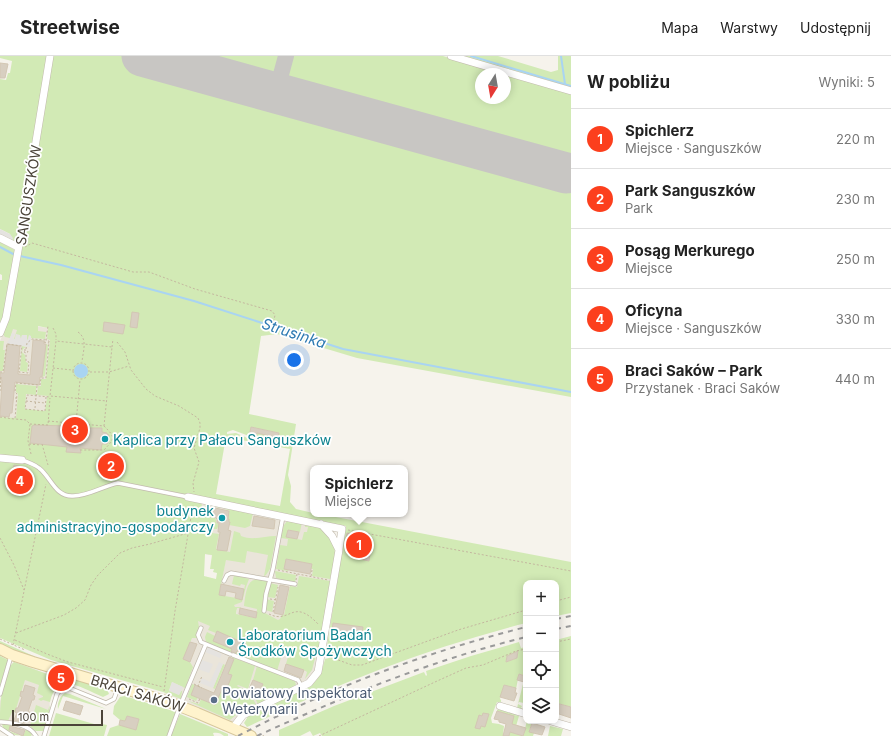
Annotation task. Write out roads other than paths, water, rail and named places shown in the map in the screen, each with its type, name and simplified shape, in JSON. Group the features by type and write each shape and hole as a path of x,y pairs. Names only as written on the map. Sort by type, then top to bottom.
{"street":[{"name":"SANGUSZKÓW","path":"0,333 6,318 50,56"},
{"path":"451,56 571,91"},
{"path":"0,238 18,247"},
{"path":"0,458 22,460"},
{"path":"191,498 342,529 318,672 303,683 243,715 233,728"},
{"path":"321,524 332,536 339,550"},
{"name":"BRACI SAKÓW","path":"0,649 13,650 50,667 183,704 251,736"},
{"path":"500,706 523,713"},
{"path":"559,723 571,727"}],"lane":[{"path":"22,460 39,468 57,490 64,495 73,497 118,483 191,498"},
{"path":"264,611 265,598 273,569 283,516"},
{"path":"224,582 227,575 231,574 295,584"},
{"path":"201,628 198,635 201,642 303,683"},
{"path":"169,736 206,644"},
{"path":"0,694 13,650"},
{"path":"44,736 57,694 60,690 69,688 106,703 114,699 118,686"},
{"path":"0,722 14,723 28,728 36,736"},
{"path":"0,728 6,734 12,736"}],"water":[{"path":"78,364 84,364 88,368 88,374 84,378 78,378 74,374 74,368"}],"waterway":[{"path":"471,56 571,86"},
{"path":"561,56 565,84"},
{"name":"Strusinka","path":"0,247 15,255"},
{"name":"Strusinka","path":"20,256 61,265 194,301 343,349 571,392"}],"railway":[{"path":"559,618 571,616"},
{"path":"559,628 571,626"},
{"path":"238,736 307,702 379,673 452,648 523,628"},
{"path":"257,736 389,680 491,646 523,638"}],"place":[{"name":"Posąg Merkurego","path":"75,430"},
{"name":"Kaplica przy Pałacu Sanguszków","path":"105,439"},
{"name":"Park Sanguszków","path":"111,466"},
{"name":"Oficyna","path":"20,481"},
{"name":"budynek administracyjno-gospodarczy","path":"222,518"},
{"name":"Spichlerz","path":"359,545"},
{"name":"Laboratorium Badań Środków Spożywczych","path":"230,642"},
{"name":"Braci Saków – Park","path":"61,678"},
{"name":"Powiatowy Inspektorat Weterynarii","path":"214,700"}]}
